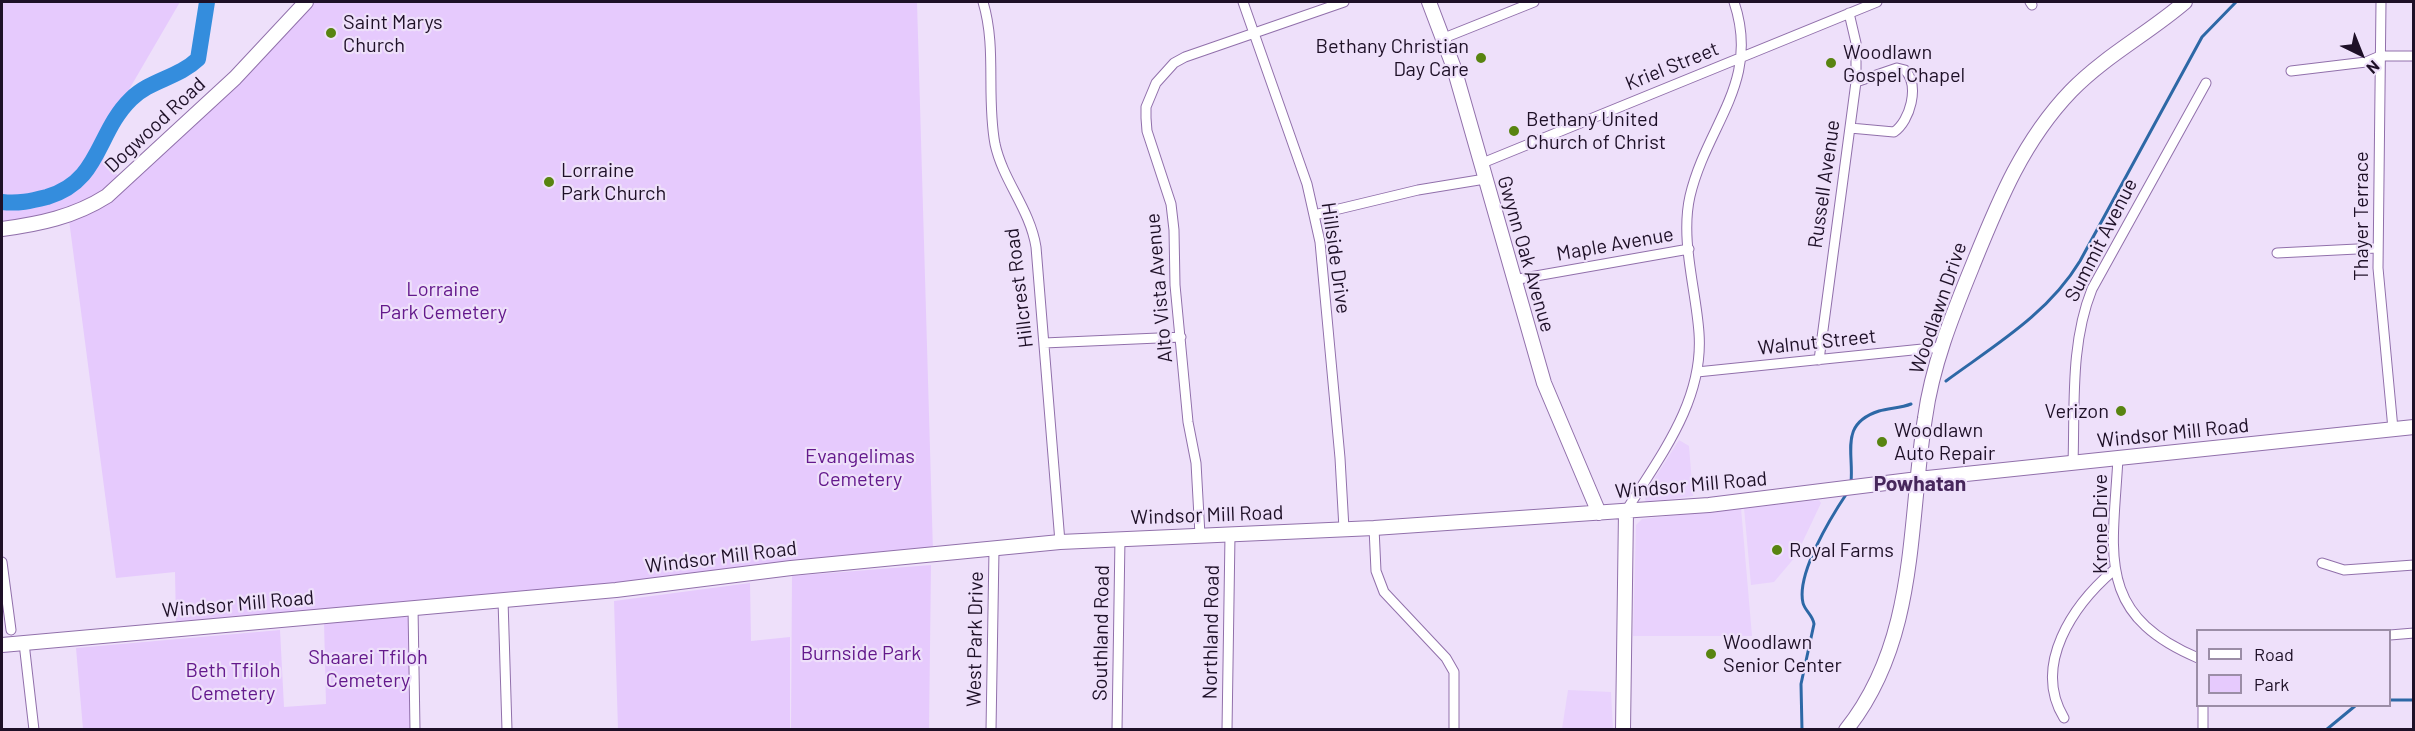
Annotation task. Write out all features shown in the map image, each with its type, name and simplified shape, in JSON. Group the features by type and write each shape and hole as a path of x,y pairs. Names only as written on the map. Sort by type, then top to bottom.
{"main road":[{"name":"Dogwood Road","path":"2,229 50,221 87,208 107,196 235,78 306,2"},
{"name":"Gwynn Oak Avenue","path":"1429,2 1444,38 1544,383 1599,513"},
{"name":"Woodlawn Drive","path":"1846,729 1873,688 1895,637 1907,576 1925,416 1942,347 2006,183 2033,137 2072,89 2185,2"},
{"name":"Windsor Mill Road","path":"2,645 616,590 791,568 1060,542 1374,528 1709,505 1918,479 2414,427"},
{"path":"1583,475 1600,496 1626,511 1623,729"}],"street":[{"name":"Hillcrest Road","path":"983,2 989,36 992,127 1000,162 1033,230 1060,542"},
{"name":"Hillside Drive","path":"1243,2 1306,184 1314,215 1324,271 1344,529"},
{"name":"Alto Vista Avenue","path":"1200,536 1196,463 1188,422 1171,204 1147,131 1146,107 1156,82 1174,63 1254,32 1344,2"},
{"path":"1444,38 1534,2"},
{"path":"1626,511 1679,425 1697,372 1699,334 1689,249 1690,197 1704,158 1733,94 1742,56 1742,39 1734,2"},
{"name":"Kriel Street","path":"1480,164 1877,2"},
{"name":"Thayer Terrace","path":"2381,2 2377,248 2393,429"},
{"name":"Russell Avenue","path":"1819,360 1856,82 1857,43 1849,13"},
{"path":"2291,71 2366,62 2380,56 2414,57"},
{"path":"1850,128 1894,132 1908,118 1912,82 1905,70 1897,68 1856,82"},
{"name":"Summit Avenue","path":"2073,463 2076,350 2083,312 2092,289 2206,83"},
{"path":"1314,215 1418,190 1485,179"},
{"path":"2277,253 2377,248"},
{"name":"Maple Avenue","path":"1513,280 1689,249"},
{"path":"1044,344 1181,337"},
{"name":"Walnut Street","path":"1697,372 1942,347"},
{"name":"Krone Drive","path":"2118,458 2114,570 2127,605 2139,622 2162,642 2196,657"},
{"path":"1374,528 1376,571 1384,592 1446,658 1454,672 1454,729"},
{"name":"Northland Road","path":"1227,729 1230,535"},
{"name":"Southland Road","path":"1117,729 1120,538"},
{"name":"West Park Drive","path":"991,729 994,549"},
{"path":"2,562 11,630"},
{"path":"2322,563 2344,570 2414,565"},
{"path":"2064,718 2057,703 2053,683 2053,670 2061,639 2088,594 2114,570"},
{"path":"502,600 507,729"},
{"path":"413,607 415,729"},
{"path":"2391,635 2414,633"},
{"path":"24,643 34,729"},
{"path":"2203,707 2203,729"}],"shaded area":[{"path":"1679,440 1689,446 1693,496 1646,503 1644,495"},
{"path":"1819,500 1821,503 1796,556 1774,582 1751,585 1744,508"},
{"path":"1741,508 1752,636 1633,636 1636,525 1642,519"},
{"path":"1568,690 1611,692 1613,729 1562,729"}],"green space":[{"path":"2,2 180,2 95,148 121,179 93,199 79,205 50,215 2,224"},
{"name":"Lorraine Park Cemetery","path":"312,2 917,2 933,552 615,585 176,624 175,572 116,578 69,220 89,212"},
{"name":"Burnside Park","path":"931,565 929,729 791,729 792,576"},
{"path":"750,583 751,641 790,637 790,729 618,729 614,601"},
{"name":"Beth Tfiloh Cemetery","path":"398,615 410,618 412,729 83,729 76,648 280,630 284,707 326,704 324,622"}],"waterway":[{"path":"2,202 25,202 47,197 65,190 78,180 88,168 120,112 131,99 147,87 182,71 198,59 207,2"},
{"path":"1946,381 2036,313 2067,280 2080,261 2202,37 2236,2"},
{"path":"1851,482 1851,440 1858,423 1879,411 1911,404"},
{"path":"1802,730 1801,684 1814,624 1803,603 1802,591 1816,546 1847,493"},
{"path":"2391,700 2414,700"},
{"path":"2326,730 2354,707"}],"place":[{"name":"Saint Marys Church","path":"331,33"},
{"name":"Bethany Christian Day Care","path":"1481,58"},
{"name":"Woodlawn Gospel Chapel","path":"1831,63"},
{"name":"Bethany United Church of Christ","path":"1514,131"},
{"name":"Lorraine Park Church","path":"549,182"},
{"name":"Verizon","path":"2121,411"},
{"name":"Woodlawn Auto Repair","path":"1882,442"},
{"name":"Royal Farms","path":"1777,550"},
{"name":"Woodlawn Senior Center","path":"1711,654"}],"district":[{"name":"Powhatan","path":"1920,484"}],"park label":[{"name":"Evangelimas Cemetery","path":"860,468"},
{"name":"Shaarei Tfiloh Cemetery","path":"368,668"}]}
